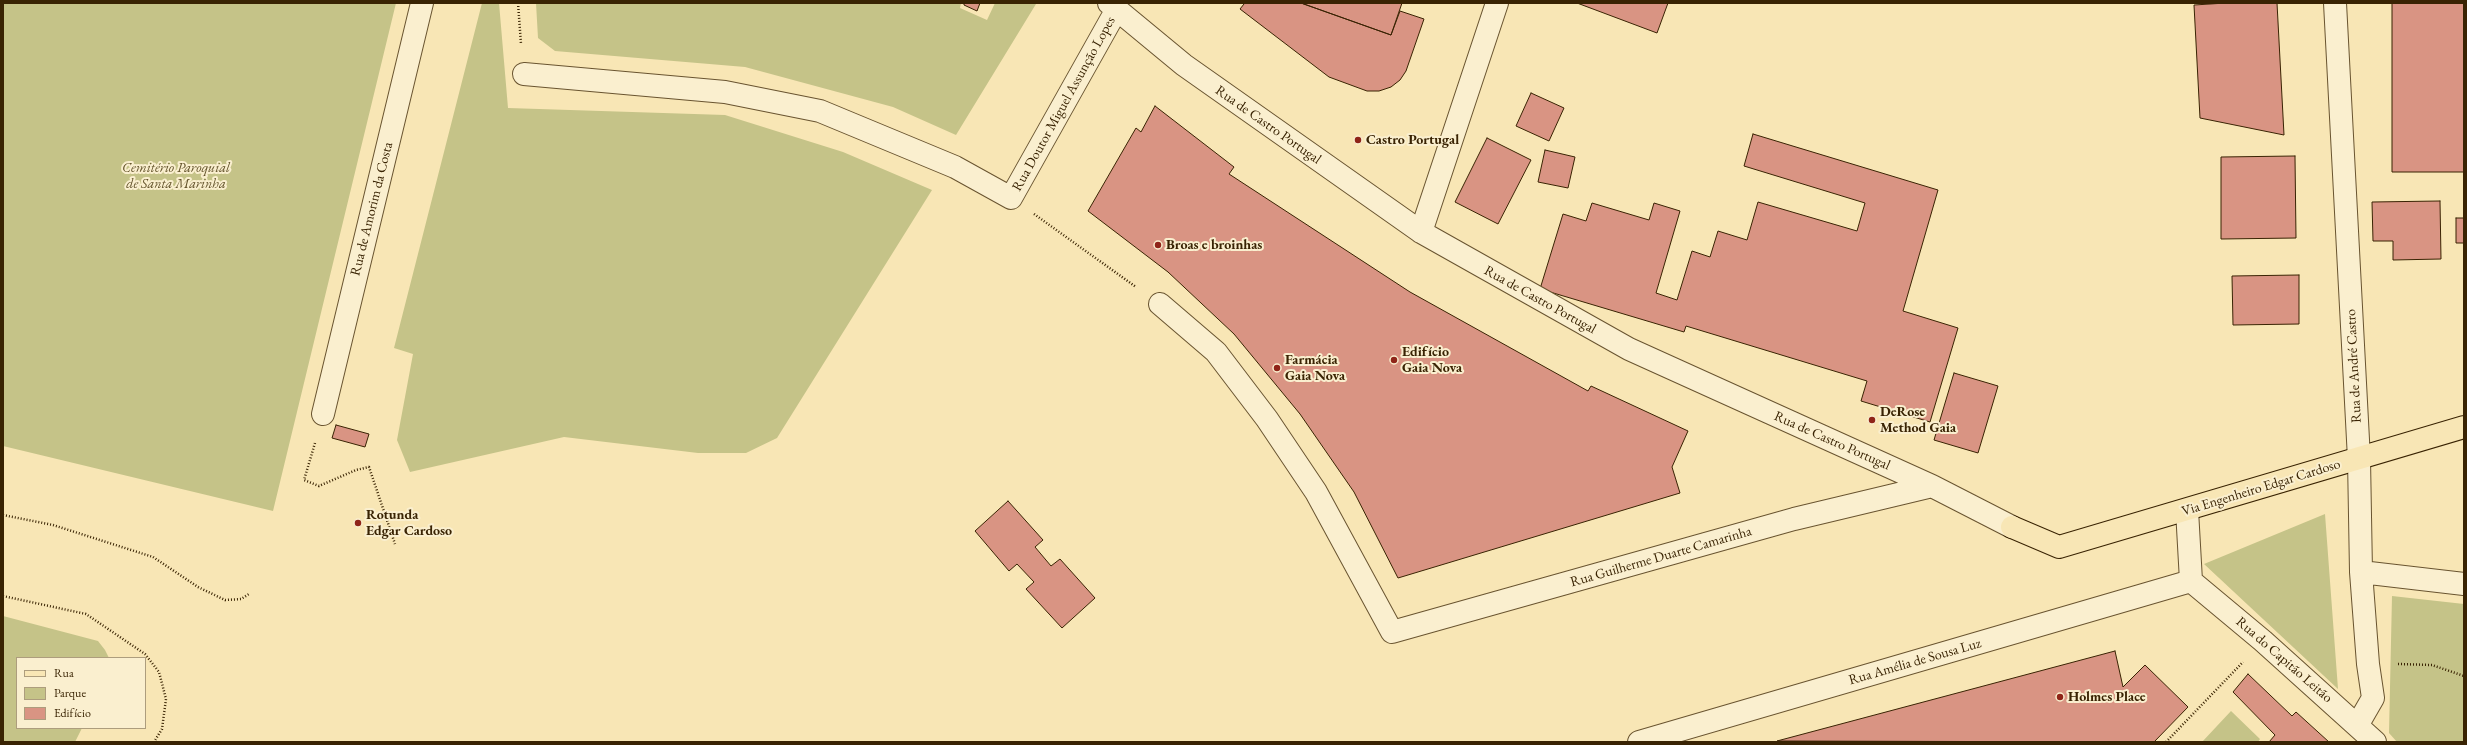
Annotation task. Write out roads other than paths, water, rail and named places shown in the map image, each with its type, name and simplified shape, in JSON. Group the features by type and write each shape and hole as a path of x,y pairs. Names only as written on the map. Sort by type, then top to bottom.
{"main road":[{"name":"Via Engenheiro Edgar Cardoso","path":"2012,527 2059,547 2464,427"}],"street":[{"name":"Rua de Amorim da Costa","path":"323,414 422,3"},
{"path":"1421,232 1497,3"},
{"name":"Rua de André Castro","path":"2335,3 2359,458 2361,572 2368,664 2373,698 2358,724"},
{"name":"Rua de Castro Portugal","path":"1113,6 1184,65 1421,232 1629,349 1932,486 2012,527"},
{"name":"Rua Doutor Miguel Assunção Lopes","path":"524,74 725,92 820,111 956,167 1011,198 1113,6"},
{"name":"Rua Guilherme Duarte Camarinha","path":"1160,304 1216,352 1267,419 1316,492 1392,632 1794,519 1932,486"},
{"path":"2187,510 2191,581"},
{"path":"2361,572 2464,584"},
{"name":"Rua do Capitão Leitão","path":"2191,581 2263,641 2358,724 2375,742"},
{"name":"Rua Amélia de Sousa Luz","path":"1638,742 2191,581"}],"place":[{"name":"Castro Portugal","path":"1358,140"},
{"name":"Broas e broinhas","path":"1158,245"},
{"name":"Edifício Gaia Nova","path":"1394,360"},
{"name":"Farmácia Gaia Nova","path":"1277,368"},
{"name":"DeRose Method Gaia","path":"1872,420"},
{"name":"Rotunda Edgar Cardoso","path":"358,523"},
{"name":"Holmes Place","path":"2060,697"}],"park label":[{"name":"Cemitério Paroquial de Santa Marinha","path":"176,176"}]}
